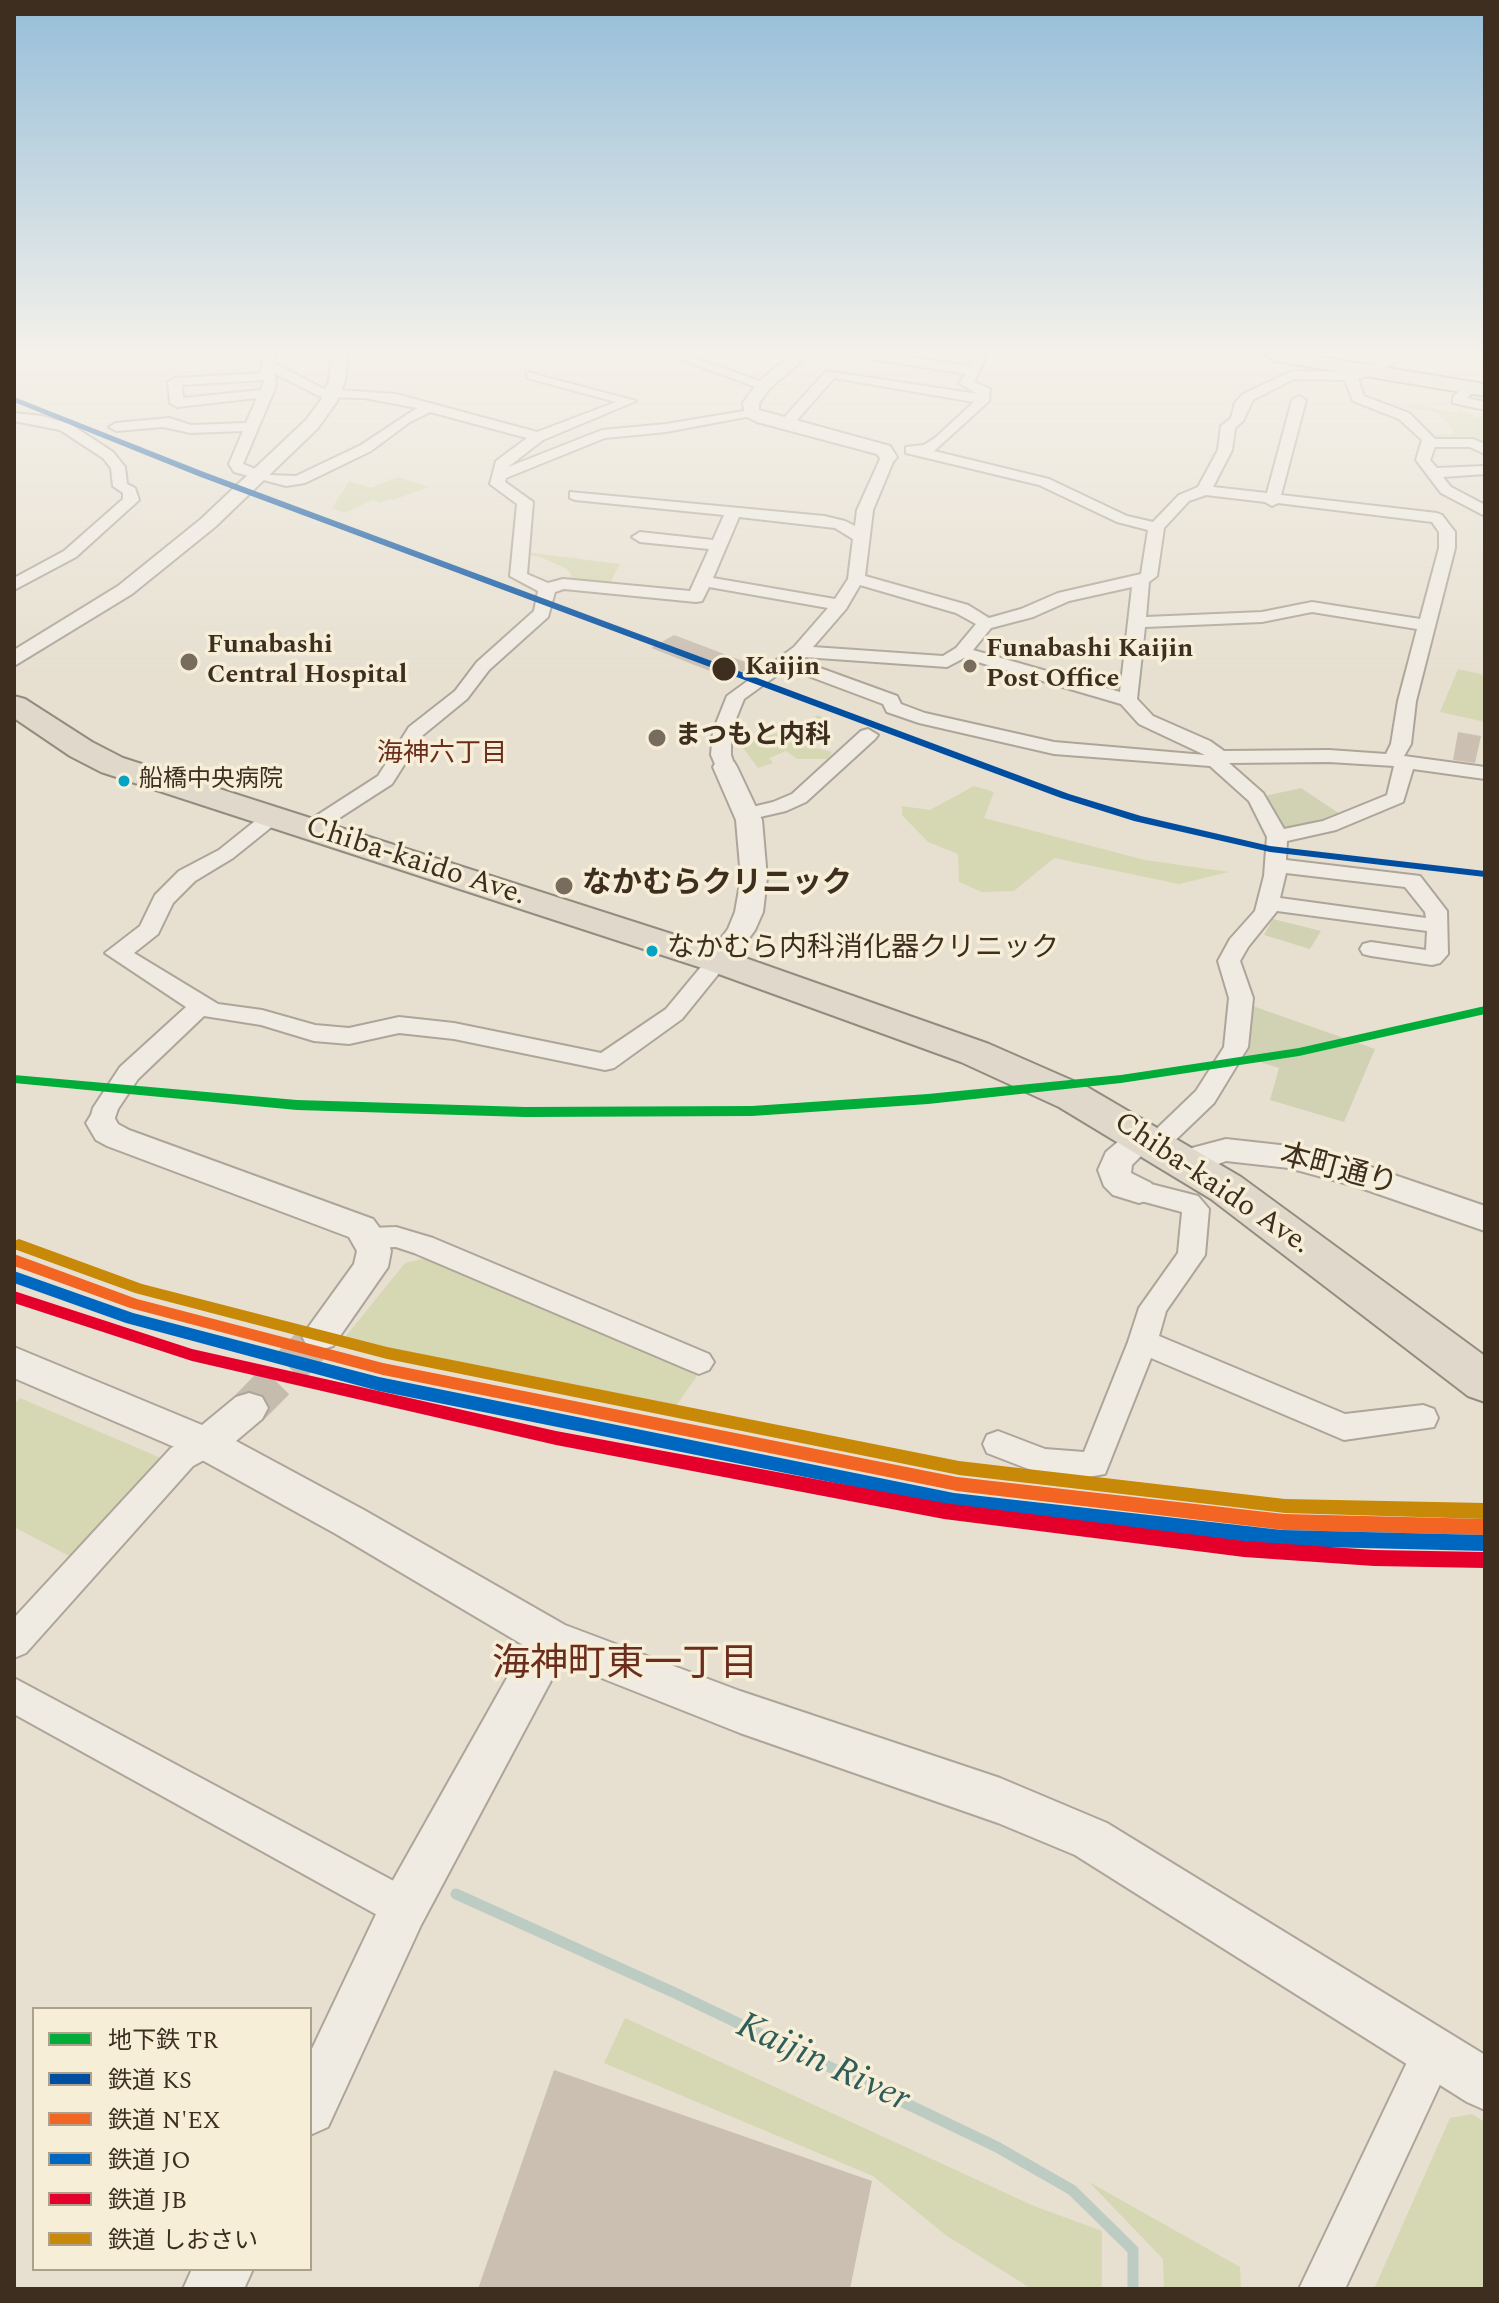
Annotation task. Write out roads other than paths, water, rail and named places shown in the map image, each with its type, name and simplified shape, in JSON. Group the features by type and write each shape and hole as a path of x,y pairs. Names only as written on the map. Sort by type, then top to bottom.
{"highway":[{"name":"Chiba-kaido Ave.","path":"14,705 71,743 112,765 718,961 999,1063 1073,1097 1150,1140 1226,1188 1485,1382"}],"street":[{"path":"14,585 70,554 131,500 130,491 120,486 118,467 114,462"},
{"path":"237,462 239,469 286,482 300,480 336,462"},
{"path":"14,659 148,574 271,462"},
{"path":"503,462 497,484 525,502 523,549 518,576 547,589 563,584 692,598 697,596 733,512"},
{"path":"500,475 536,462"},
{"path":"272,817 226,854 187,876 163,900 150,929 133,945 116,953 214,1011 262,1018 314,1033 349,1036 399,1025 454,1031 605,1062 674,1014 741,930 749,912 754,878 747,814 721,755 722,731 736,696 792,656 840,605 856,579 869,496 882,462"},
{"path":"965,462 1044,482 1122,519 1156,527"},
{"path":"1204,490 1218,462"},
{"path":"1272,501 1282,462"},
{"path":"1425,462 1446,490 1482,507"},
{"path":"1431,473 1485,470"},
{"path":"792,656 947,662 962,652 985,624 1027,613 1064,597 1149,576 1156,527 1184,498 1204,490 1272,501 1437,518 1447,532 1447,548 1407,701 1396,798 1329,826 1277,837"},
{"path":"575,495 832,523 862,537"},
{"path":"640,537 719,545"},
{"path":"856,579 952,606 976,615 985,624"},
{"path":"1128,700 1141,580"},
{"path":"704,581 840,605"},
{"path":"309,829 385,780 416,731 461,695 483,666 542,613 547,589"},
{"path":"1137,622 1262,617 1312,607 1427,625"},
{"path":"962,652 1128,700 1146,720 1203,745 1256,797 1277,837 1266,912 1238,944 1229,961 1241,998 1236,1047 1205,1097 1150,1140 1117,1160 1114,1170 1116,1178 1125,1187 1189,1203 1196,1209 1191,1255 1153,1308 1143,1342 1094,1465 1044,1462 998,1444"},
{"path":"792,656 890,700 894,708 1012,741 1108,754 1218,759 1329,756 1398,761 1485,773"},
{"path":"747,814 779,807 799,798 868,735"},
{"path":"1275,865 1412,881 1436,911 1437,954 1432,958 1371,949"},
{"path":"1268,903 1438,926"},
{"path":"201,1006 129,1073 106,1108 102,1123 107,1132 118,1138 361,1228 370,1238 374,1251 371,1267 320,1336"},
{"name":"本町通り","path":"1190,1164 1203,1156 1226,1150 1258,1152 1362,1176 1485,1219"},
{"path":"370,1238 396,1237 423,1245 699,1362"},
{"path":"1143,1342 1344,1427 1423,1418"},
{"path":"14,1362 206,1444 350,1522 551,1639 740,1712 1000,1801 1091,1839 1485,2084"},
{"path":"14,1642 182,1457 206,1444 249,1408"},
{"path":"312,2105 404,1908 551,1639"},
{"path":"14,1695 404,1908"},
{"path":"1322,2289 1434,2052"},
{"path":"211,2289 224,2271"}],"waterway":[{"name":"Kaijin River","path":"456,1894 675,1993 997,2147 1072,2190 1133,2250 1133,2289"}],"tunnel":[{"path":"249,1408 320,1336"}],"metro line":[{"name":"TR","path":"14,1079 297,1105 525,1112 752,1111 928,1099 1121,1079 1299,1052 1485,1010"}],"rail line":[{"name":"KS","path":"172,462 1065,796 1138,819 1270,849 1485,874"},
{"name":"しおさい","path":"19,1245 140,1289 387,1353 959,1468 1285,1506 1485,1511"},
{"name":"N'EX","path":"14,1260 135,1304 383,1369 957,1484 1284,1522 1485,1527"},
{"name":"JO","path":"14,1277 131,1319 379,1384 954,1500 1282,1538 1485,1543"},
{"name":"JB","path":"14,1297 192,1355 316,1385 556,1438 944,1511 1244,1549 1374,1558 1485,1560"}],"place":[{"name":"Funabashi Central Hospital","path":"189,662"},
{"name":"Funabashi Kaijin Post Office","path":"970,666"},
{"name":"Kaijin","path":"724,669"},
{"name":"まつもと内科","path":"657,738"},
{"name":"船橋中央病院","path":"124,781"},
{"name":"なかむらクリニック","path":"564,886"},
{"name":"なかむら内科消化器クリニック","path":"652,951"}],"district":[{"name":"海神六丁目","path":"442,756"},
{"name":"海神町東一丁目","path":"625,1668"}]}
